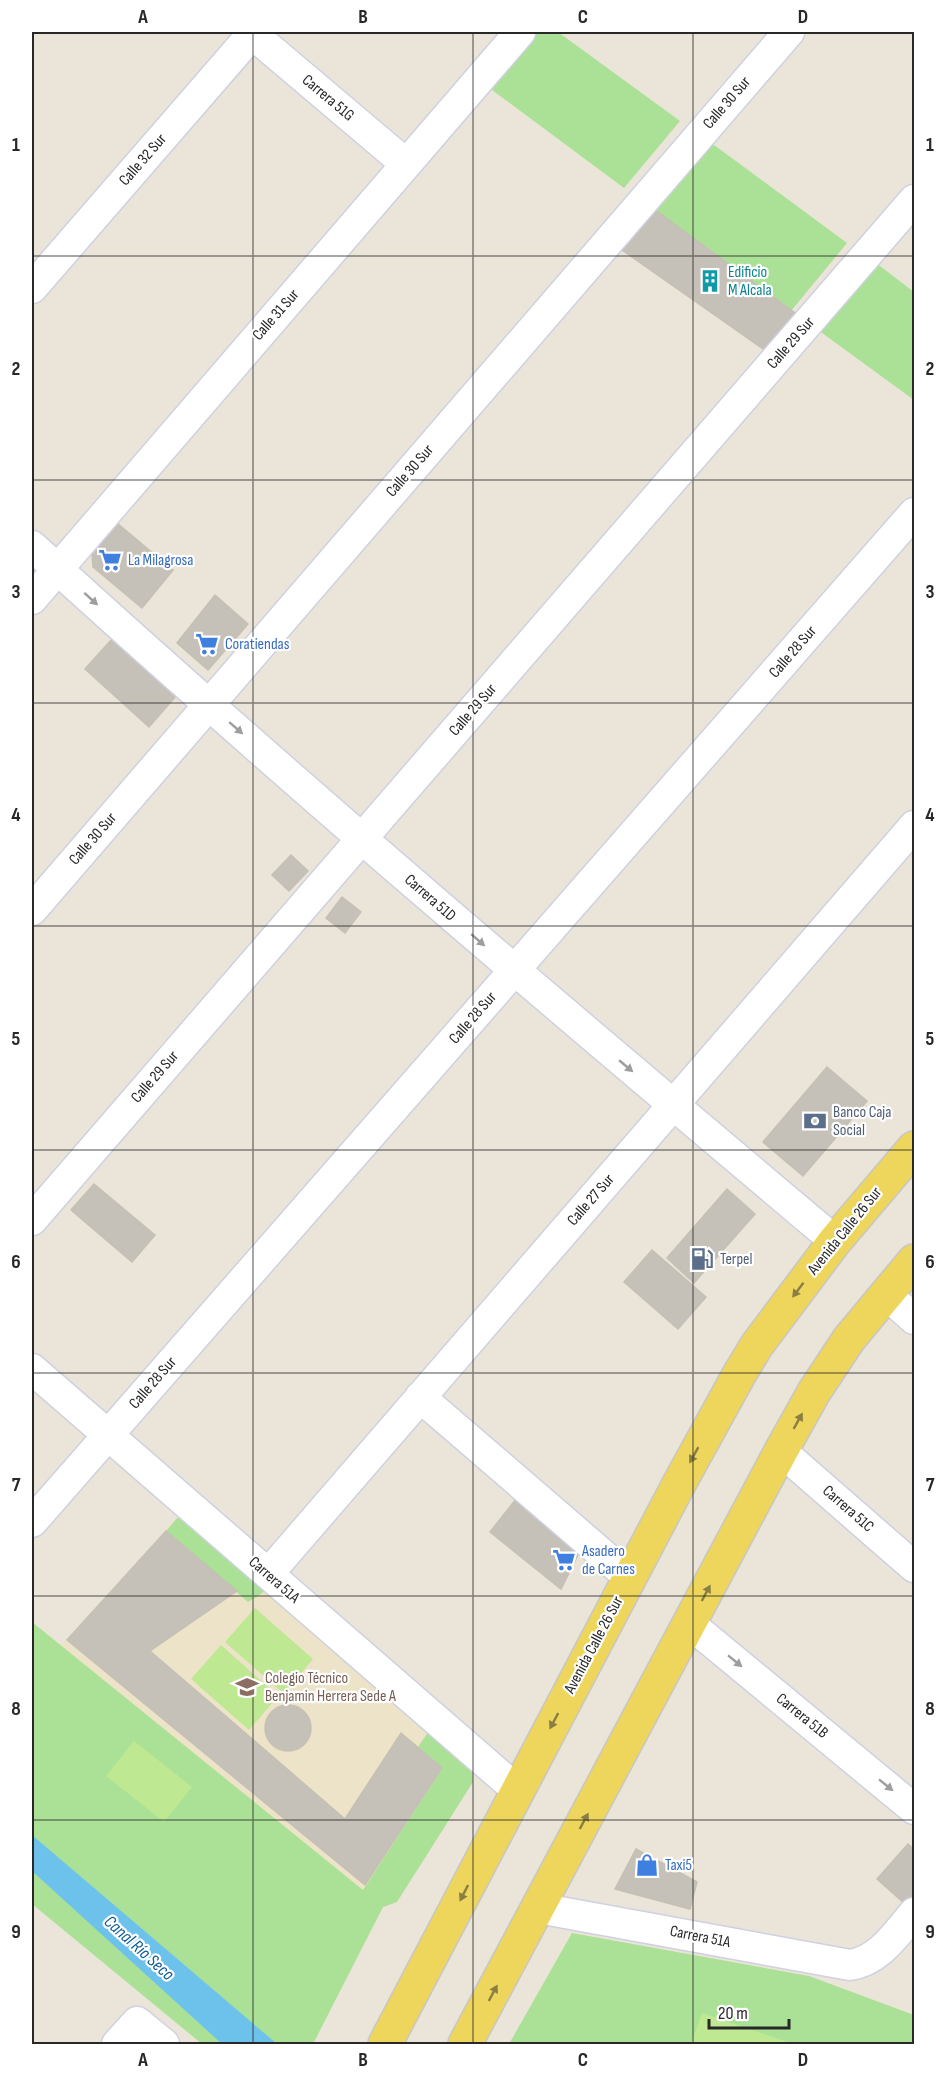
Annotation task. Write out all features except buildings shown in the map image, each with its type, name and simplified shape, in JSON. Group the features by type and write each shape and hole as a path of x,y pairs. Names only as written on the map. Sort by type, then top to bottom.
{"main road":[{"name":"Avenida Calle 26 Sur","path":"385,2044 680,1482 757,1345 835,1241 915,1148"},
{"path":"465,2044 781,1451 831,1364 849,1339 915,1261"}],"street":[{"name":"Carrera 51G","path":"252,32 406,164"},
{"name":"Calle 32 Sur","path":"32,288 252,32"},
{"name":"Calle 31 Sur","path":"32,599 520,32"},
{"name":"Calle 30 Sur","path":"32,910 789,32"},
{"name":"Calle 29 Sur","path":"32,1220 915,200"},
{"name":"Calle 28 Sur","path":"32,1522 915,513"},
{"name":"Carrera 51D","path":"32,546 514,971 835,1241"},
{"name":"Calle 27 Sur","path":"268,1574 915,826"},
{"path":"886,1294 915,1319"},
{"name":"Carrera 51A","path":"32,1369 517,1790"},
{"path":"420,1397 630,1578"},
{"name":"Carrera 51C","path":"781,1451 915,1567"},
{"name":"Carrera 51B","path":"690,1624 915,1809"},
{"name":"Carrera 51A","path":"538,1908 850,1965 862,1964 872,1959 915,1913"},
{"path":"117,2044 137,2022 164,2044"}],"shaded area":[{"name":"Colegio Técnico Benjamin Herrera Sede A","path":"179,1516 472,1762 473,1782 397,1902 384,1907 60,1647"}],"green space":[{"path":"535,32 558,32 680,121 624,188 488,87"},
{"path":"710,142 847,243 791,311 653,209"},
{"path":"876,263 914,292 914,400 818,330"},
{"path":"179,1516 267,1590 248,1602 166,1531"},
{"path":"255,1608 313,1659 284,1694 225,1642"},
{"path":"32,1622 363,1890 442,1769 418,1747 431,1728 472,1762 473,1782 397,1902 383,1907 313,2044 202,2044 32,1904"},
{"path":"221,1645 278,1696 249,1730 191,1679"},
{"path":"134,1741 192,1787 164,1822 106,1776"},
{"path":"572,1933 809,1976 914,2015 914,2044 509,2044"},
{"path":"702,2013 794,2044 691,2044"}],"water":[{"name":"Canal Río Seco","path":"32,1835 277,2044 222,2044 32,1871"}],"place":[{"name":"Edificio M Alcala","path":"710,281"},
{"name":"La Milagrosa","path":"110,560"},
{"name":"Coratiendas","path":"207,644"},
{"name":"Banco Caja Social","path":"815,1121"},
{"name":"Terpel","path":"702,1259"},
{"name":"Asadero de Carnes","path":"564,1560"},
{"name":"Colegio Técnico Benjamin Herrera Sede A","path":"247,1687"},
{"name":"Taxi5","path":"647,1865"}]}
